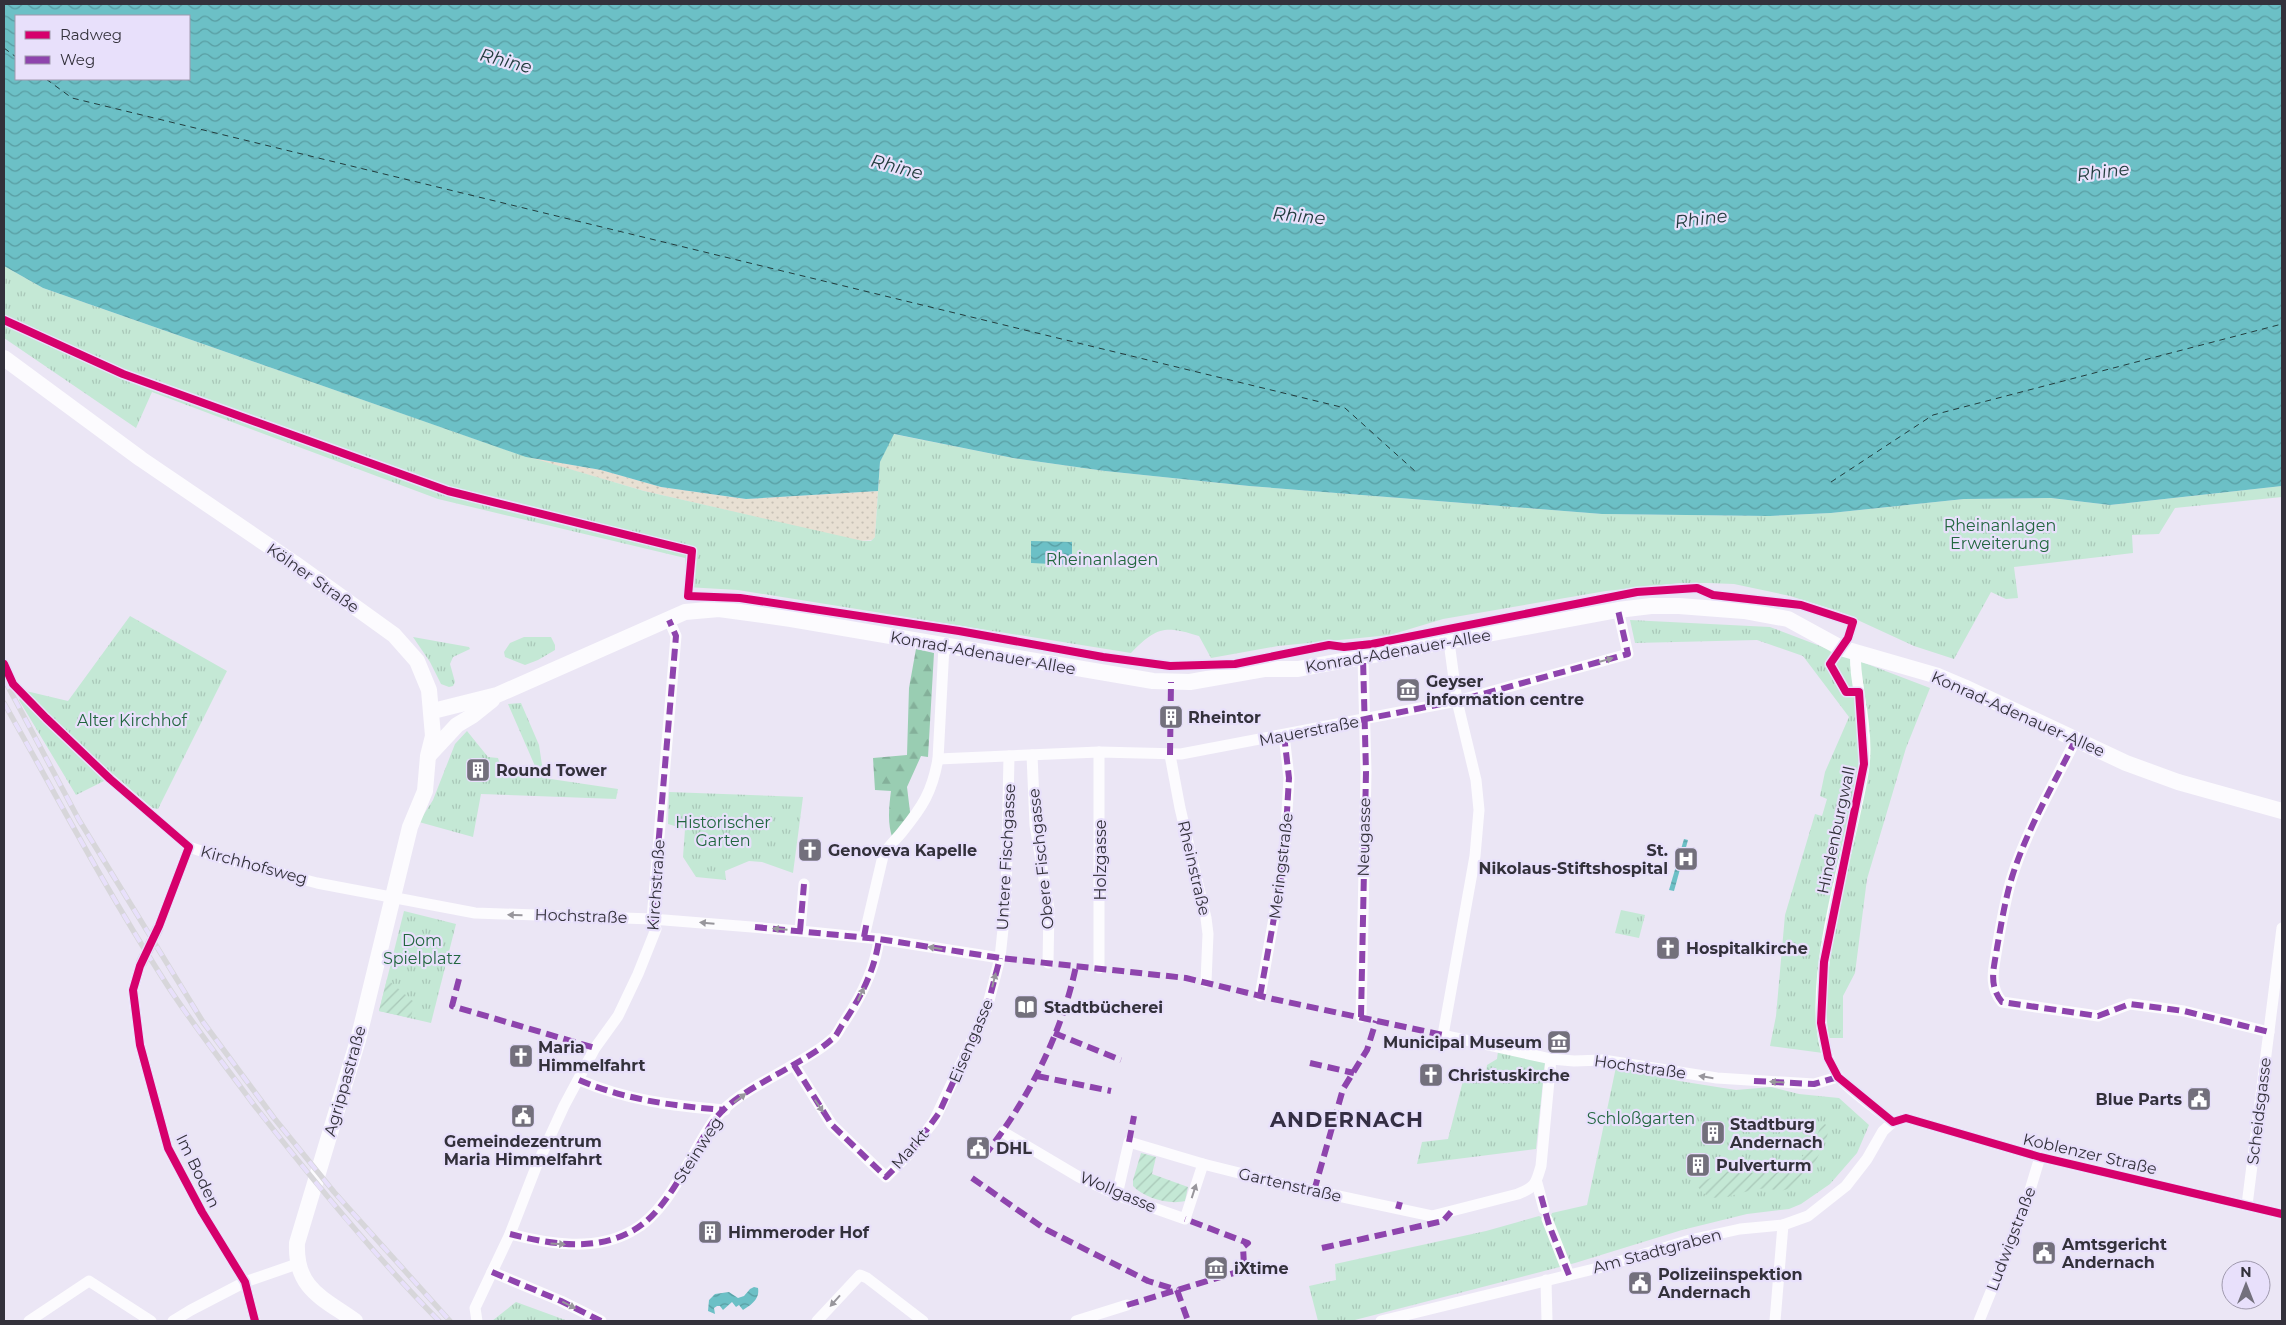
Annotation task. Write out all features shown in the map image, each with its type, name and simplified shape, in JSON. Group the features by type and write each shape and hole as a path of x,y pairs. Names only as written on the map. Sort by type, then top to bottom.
{"street":[{"name":"Kölner Straße","path":"4,358 142,459 294,563 394,635 417,661 430,690 433,711 433,736 428,756 425,792 410,827 393,898"},
{"name":"Konrad-Adenauer-Allee","path":"497,695 685,612 719,609 791,619 1152,682 1171,682 1210,680 1264,669 1298,669 1618,610 1651,606 1679,606 1762,613 1788,619 1841,648 1938,676 2126,763 2169,779 2282,811"},
{"name":"Mauerstraße","path":"938,759 1099,752 1170,755 1457,701 1628,654 1618,610"},
{"name":"Kirchstraße","path":"477,1321 475,1308 510,1234 536,1167 564,1106 595,1048 618,1016 638,974 656,929 652,918 676,636 669,620"},
{"path":"1449,642 1457,701"},
{"path":"864,937 883,856 889,844 901,834 927,800 938,759 944,646"},
{"name":"Hindenburgwall","path":"1838,1077 1828,1058 1821,1023 1824,962 1864,764 1862,712 1854,664 1856,653"},
{"name":"Neugasse","path":"1361,1017 1366,772 1363,720 1363,658"},
{"path":"433,711 497,695"},
{"path":"428,756 456,725 472,716 497,695"},
{"name":"Hochstraße","path":"1457,701 1476,780 1479,810 1474,856 1443,1035 1551,1059 1574,1061 1603,1060 1717,1078 1814,1084 1838,1077"},
{"path":"433,711 448,715 472,716"},
{"name":"Meringstraße","path":"1260,996 1284,862 1289,778 1284,735"},
{"path":"2076,739 2030,832 2012,878 2000,930 1992,983 1996,994 2002,1002 2098,1016 2130,1004 2184,1011 2269,1032"},
{"name":"Holzgasse","path":"1099,752 1099,968"},
{"name":"Obere Fischgasse","path":"1032,755 1035,825 1049,909 1048,963"},
{"name":"Rheinstraße","path":"1170,755 1180,808 1206,918 1208,934 1206,982"},
{"name":"Untere Fischgasse","path":"1000,958 1006,900 1009,756"},
{"name":"Kirchhofsweg","path":"110,779 190,847 222,858 301,879 393,898"},
{"path":"159,926 190,847"},
{"path":"800,931 804,884"},
{"name":"Hochstraße","path":"393,898 484,914 652,918 864,937 1000,958"},
{"name":"Agrippastraße","path":"297,1264 297,1243 358,1040 393,898"},
{"name":"Scheidsgasse","path":"2247,1205 2282,928"},
{"name":"Steinweg","path":"510,1234 558,1244 576,1244 611,1239 633,1231 650,1218 680,1179 715,1119 760,1084 794,1065 832,1040 856,1004 873,968 879,939"},
{"name":"Eisengasse","path":"934,1120 987,1008 1000,958"},
{"name":"Im Boden","path":"140,966 133,990 140,1045 168,1148 202,1212 245,1282 255,1321"},
{"path":"1551,1059 1543,1156 1537,1183 1546,1214 1569,1274"},
{"name":"Markt","path":"794,1065 832,1125 886,1177 909,1154 934,1120"},
{"path":"1838,1077 1892,1122"},
{"path":"578,1080 606,1091 669,1106 725,1110"},
{"name":"Koblenzer Straße","path":"1892,1122 1906,1118 2040,1157 2282,1214"},
{"name":"Am Stadtgraben","path":"1381,1321 1569,1274 1690,1240 1740,1228 1783,1225 1808,1216 1846,1186 1867,1159 1882,1131 1892,1122"},
{"name":"Wollgasse","path":"1003,1132 1079,1177 1117,1195 1185,1219 1203,1164"},
{"name":"Gartenstraße","path":"1117,1195 1129,1142 1203,1164 1287,1185 1432,1216 1518,1194 1528,1190 1537,1183"},
{"name":"Ludwigstraße","path":"1979,1321 2024,1210 2040,1157"},
{"path":"1775,1321 1783,1225"},
{"path":"174,1321 245,1282 297,1264 308,1286 355,1321"},
{"path":"492,1272 561,1301 601,1321"},
{"path":"817,1321 860,1274 923,1321"},
{"path":"1546,1280 1547,1321"},
{"path":"29,1321 89,1281 152,1321"},
{"path":"1076,1321 1127,1305"}],"green space":[{"name":"Rheinanlagen","path":"4,266 43,288 512,452 644,491 863,541 871,541 875,537 880,462 893,434 1013,458 1105,471 1249,486 1602,514 1770,516 1831,513 1964,499 2051,498 2110,505 2282,486 2282,497 2175,508 2159,534 2132,535 2133,553 2014,567 2018,598 2006,599 1991,592 1954,659 1914,646 1838,611 1790,596 1734,584 1707,583 1680,583 1606,591 1443,619 1390,635 1278,646 1211,658 1199,636 1178,630 1169,630 1155,633 1131,653 738,590 686,587 685,558 438,499 152,392 136,428 4,338"},
{"name":"Alter Kirchhof","path":"130,616 227,671 158,809 136,805 106,780 76,795 19,700 26,691 68,701"},
{"path":"1630,620 1770,627 1930,688 1906,748 1867,879 1855,973 1843,996 1843,1038 1821,1038 1823,1053 1770,1046 1776,1016 1785,915 1815,814 1822,816 1827,799 1820,796 1825,772 1849,717 1803,656 1757,640 1635,643"},
{"path":"413,637 469,647 470,649 453,657 450,664 455,682 453,686 449,687 441,684 430,662"},
{"path":"524,637 551,637 555,650 525,665 505,657 504,652 510,643"},
{"path":"916,649 934,653 928,757 921,756 907,787 911,820 893,839 889,822 891,791 875,790 873,758 907,755 909,688"},
{"path":"521,703 539,745 544,778 618,789 616,799 481,794 473,837 419,822 433,800 455,744 467,731 488,757 498,758 502,771 531,773 531,776 535,777 535,766 508,704"},
{"name":"Historischer Garten","path":"669,792 803,797 793,873 762,862 749,861 725,871 726,880 696,877 683,857 685,829 668,824"},
{"path":"1621,910 1645,915 1639,938 1615,933"},
{"name":"Dom Spielplatz","path":"404,911 456,924 431,1023 379,1011"},
{"path":"387,979 414,1002 411,1018 379,1011"},
{"path":"1498,1051 1545,1062 1536,1149 1417,1164 1422,1142 1448,1139 1465,1073 1477,1077 1486,1073 1487,1065 1497,1059"},
{"name":"Schloßgarten","path":"1616,1067 1679,1081 1736,1090 1771,1087 1799,1094 1839,1098 1869,1125 1857,1153 1830,1184 1801,1204 1789,1209 1747,1214 1682,1230 1575,1263 1351,1321 1318,1321 1309,1286 1336,1280 1335,1264 1486,1231 1539,1216 1546,1220 1550,1218 1552,1213 1587,1205"},
{"path":"1823,1122 1829,1128 1821,1150 1807,1174 1790,1188 1781,1191 1764,1188 1716,1198 1702,1192 1696,1184 1713,1177 1721,1171 1757,1173 1784,1169 1795,1163 1805,1154"},
{"path":"1141,1153 1156,1157 1152,1174 1188,1187 1185,1201 1157,1200 1133,1186"},
{"path":"516,1302 568,1321 492,1321"}],"sand":[{"path":"527,457 601,470 661,487 746,499 878,491 875,537 872,540 859,541 644,491"}],"water":[{"name":"Rhine","path":"4,4 2282,4 2282,486 2110,505 2051,498 1964,499 1831,513 1770,516 1602,514 1249,486 1105,471 1013,458 894,434 880,462 878,491 746,499 661,487 601,470 526,457 43,288 4,266"},
{"path":"1031,541 1072,542 1072,565 1031,563"},
{"path":"1684,839 1688,840 1674,891 1669,890"},
{"path":"754,1287 758,1288 758,1295 752,1304 743,1310 739,1305 736,1307 732,1302 723,1310 720,1306 714,1308 715,1314 708,1311 709,1300 715,1294 729,1292 738,1298 744,1296"}],"ferry route":[{"path":"4,48 15,56"},
{"path":"47,80 72,98 1345,408 1416,472"},
{"path":"1831,482 1933,415 2282,324"}],"tunnel":[{"path":"140,966 159,926"}],"railway":[{"path":"4,679 79,820 203,1022 274,1118 334,1192 450,1321"},
{"path":"4,703 121,910 183,1009 251,1101 318,1186 389,1268 439,1321"}],"marked path":[{"path":"1260,996 1284,862 1289,778 1284,735 1457,701 1628,654 1618,610"},
{"path":"656,929 652,919 676,636 669,620"},
{"path":"1361,1017 1366,772 1363,658"},
{"path":"1170,755 1171,682"},
{"path":"2076,739 2033,824 2012,877 2003,912 1993,976 1993,983 1998,996 2002,1002 2098,1016 2130,1004 2184,1011 2269,1032"},
{"path":"800,931 804,884"},
{"path":"864,937 867,921"},
{"path":"755,927 879,939 1000,958 1186,978 1273,999 1443,1035"},
{"path":"510,1234 540,1241 587,1244 618,1238 645,1222 658,1210 669,1195 706,1132 723,1110 741,1096 812,1054 834,1037 866,984 874,962 879,939"},
{"path":"794,1065 832,1125 886,1177 909,1154 939,1113 987,1008 1000,958"},
{"path":"984,1156 1015,1113 1041,1066 1062,1017 1076,966"},
{"path":"459,979 452,1006 595,1048"},
{"path":"1314,1191 1343,1089 1367,1050 1376,1021"},
{"path":"1054,1033 1121,1060"},
{"path":"1310,1063 1354,1073"},
{"path":"1037,1076 1111,1091"},
{"path":"1754,1081 1814,1084 1838,1077"},
{"path":"579,1080 614,1093 650,1101 725,1110"},
{"path":"1129,1142 1134,1116"},
{"path":"972,1178 1045,1229 1148,1281 1177,1290"},
{"path":"1541,1196 1549,1225 1569,1275"},
{"path":"1398,1209 1400,1202"},
{"path":"1322,1248 1443,1221 1451,1212"},
{"path":"1127,1305 1234,1273 1244,1265 1243,1247 1248,1243 1185,1219"},
{"path":"492,1272 561,1301 601,1321"},
{"path":"1177,1290 1188,1321"}],"cycle path":[{"path":"4,320 123,374 448,491 692,551 688,596 740,598 959,631 1103,657 1170,666 1235,664 1329,645 1344,647 1372,644 1637,592 1697,588 1713,595 1801,605 1853,622 1848,638 1830,664 1846,692 1859,692 1864,764 1824,962 1821,1023 1828,1058 1838,1077 1893,1122 1906,1118 2040,1157 2282,1214"},
{"path":"4,664 13,684 46,718 110,779 189,847 159,926 140,966 133,990 140,1045 168,1148 202,1212 245,1282 255,1321"}],"place":[{"name":"Geyser information centre","path":"1408,690"},
{"name":"Rheintor","path":"1171,717"},
{"name":"Round Tower","path":"478,770"},
{"name":"Genoveva Kapelle","path":"810,850"},
{"name":"St. Nikolaus-Stiftshospital","path":"1686,859"},
{"name":"Hospitalkirche","path":"1668,948"},
{"name":"Stadtbücherei","path":"1026,1007"},
{"name":"Municipal Museum","path":"1559,1042"},
{"name":"Maria Himmelfahrt","path":"521,1056"},
{"name":"Christuskirche","path":"1431,1075"},
{"name":"Blue Parts","path":"2199,1099"},
{"name":"Gemeindezentrum Maria Himmelfahrt","path":"523,1116"},
{"name":"Stadtburg Andernach","path":"1713,1133"},
{"name":"DHL","path":"978,1148"},
{"name":"Pulverturm","path":"1698,1165"},
{"name":"Himmeroder Hof","path":"710,1232"},
{"name":"Amtsgericht Andernach","path":"2044,1253"},
{"name":"iXtime","path":"1216,1268"},
{"name":"Polizeiinspektion Andernach","path":"1640,1283"}],"district":[{"name":"ANDERNACH","path":"1347,1119"}],"park label":[{"name":"Rheinanlagen Erweiterung","path":"2000,534"}]}
